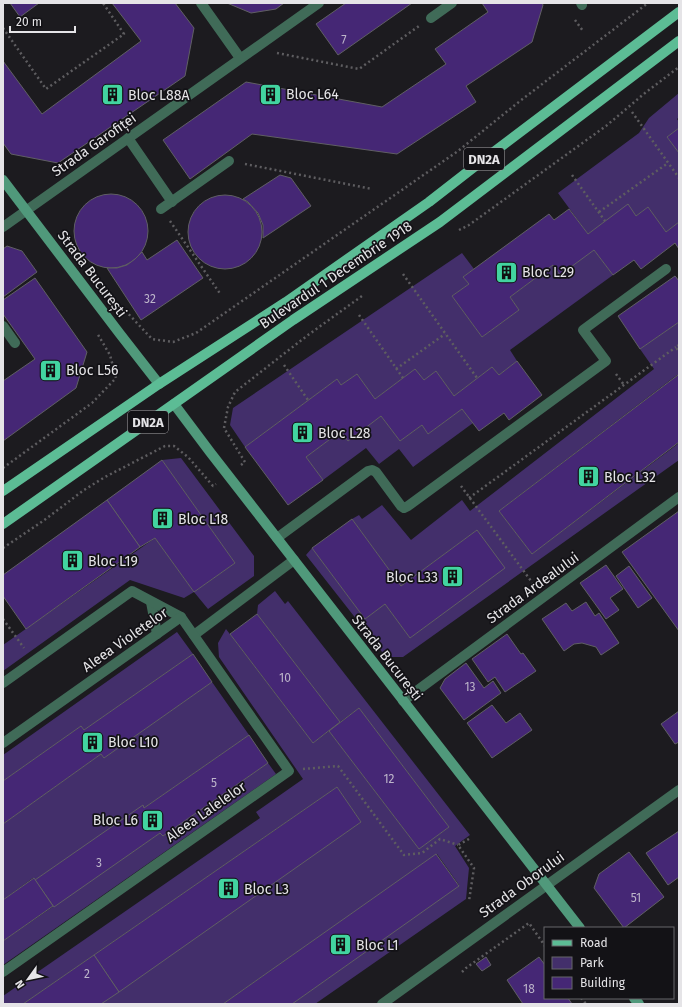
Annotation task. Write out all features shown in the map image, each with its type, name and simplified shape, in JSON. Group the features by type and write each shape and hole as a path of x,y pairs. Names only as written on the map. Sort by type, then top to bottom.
{"main road":[{"name":"Bulevardul 1 Decembrie 1918","path":"3,491 159,384 286,302 429,202 474,166 679,12"},
{"name":"Bulevardul 1 Decembrie 1918","path":"3,524 293,320 440,222 679,41"}],"street":[{"path":"201,3 240,58"},
{"name":"Strada Garofiței","path":"3,227 318,3"},
{"path":"431,18 452,3"},
{"path":"128,138 172,202"},
{"path":"161,209 229,161"},
{"name":"Strada București","path":"3,180 159,384"},
{"path":"277,538 368,471 372,470 376,472 404,508 606,361 583,330 666,269"},
{"path":"3,326 15,343"},
{"name":"Strada București","path":"174,404 579,927"},
{"name":"Strada Ardealului","path":"403,701 679,498"},
{"path":"289,770 194,635 294,560"},
{"path":"3,683 132,591 181,617"},
{"path":"151,602 157,634"},
{"name":"Aleea Violetelor","path":"3,743 181,617 194,635"},
{"name":"Aleea Lalelelor","path":"3,972 289,770"},
{"name":"Strada Oborului","path":"382,1004 679,790"}],"path":[{"path":"3,28 46,89 124,34 103,3"},
{"path":"137,323 152,338 159,340 172,342 196,334 458,151 520,101 648,3"},
{"path":"254,49 359,69 431,18"},
{"path":"632,112 679,178"},
{"path":"229,161 372,188"},
{"path":"599,212 668,163"},
{"path":"572,175 605,221"},
{"path":"161,209 220,295"},
{"path":"403,274 477,378"},
{"path":"359,316 403,378"},
{"path":"396,369 445,334"},
{"path":"469,498 679,345"},
{"path":"676,347 679,352"},
{"path":"3,468 92,403 116,378 110,355"},
{"path":"284,365 308,400"},
{"path":"3,548 43,521 84,490 105,477 165,446 174,446 188,457"},
{"path":"452,474 543,598"},
{"path":"3,619 33,661"},
{"path":"289,770 338,766 404,855 422,853 440,839 458,846 474,868 469,901"},
{"path":"458,846 469,839"},
{"path":"462,972 529,923 544,945"}],"green space":[{"path":"679,93 679,117 677,119 679,122 679,128 667,137 679,153 679,222 666,232 648,207 636,216 628,205 588,234 558,193 639,133 649,118"},
{"path":"594,250 613,275 510,350 517,361 499,375 492,367 454,396 436,371 424,380 415,369 375,399 357,374 341,385 337,379 245,447 230,425 233,408 462,253 474,269 463,277 469,284 452,296 482,337 519,310 510,297 553,265"},
{"path":"679,322 679,377 677,375 499,511 532,554 679,443 679,460 403,657 386,657 306,555 312,548 365,619 385,604 410,638 504,568 477,530 401,586 352,519 359,515 362,519 382,505 411,540 462,500 470,511 654,369 640,349"},
{"path":"462,409 473,423 413,467 399,449 379,464 366,448 323,480 306,457 341,431 348,440 381,416 400,441 422,425 428,434"},
{"path":"181,458 254,556 254,576 208,609 194,592 235,563 162,460"},
{"path":"155,538 194,592 184,598 130,580 3,671 3,645"},
{"path":"275,591 285,604 288,601 470,835 455,846 469,868 466,899 315,1004 292,1004 459,885 437,854 223,1004 99,1004 361,822 337,787 23,1004 3,1004 3,996 260,818 256,812 303,779 219,657 218,643 226,629 313,743 329,731 419,849 449,827 359,708 340,722 257,614 258,605"},
{"path":"177,632 193,654 84,730 81,726 3,781 3,755"},
{"path":"212,682 249,735 144,808 143,806 35,880 33,878 3,900 3,824 101,754 104,758"},
{"path":"268,763 276,774 3,965 3,941 160,833 163,836"}],"building":[{"path":"10,3 39,3 20,17"},
{"name":"Bloc L88A","path":"112,3 175,3 194,28 185,76 58,163 11,154 3,143 3,61 42,114 141,41"},
{"path":"227,3 284,3 276,9 251,13"},
{"path":"346,3 412,3 338,55 316,24"},
{"name":"Bloc L64","path":"482,3 542,3 543,5 532,42 466,86 476,102 397,154 252,134 190,179 163,140 246,82 382,107 446,64 435,49 488,12"},
{"path":"679,128 679,153 667,137"},
{"path":"280,175 291,178 311,206 263,238 263,225 258,213 248,202 243,199"},
{"path":"104,194 118,194 132,200 142,210 148,224 146,245 142,252 132,262 118,268 104,268 90,262 80,252 74,238 74,224 80,210 90,200"},
{"path":"218,195 232,195 246,201 256,211 262,225 260,246 256,253 246,263 232,269 218,269 204,263 194,253 188,239 188,225 194,211 204,201"},
{"name":"Bloc L29","path":"628,204 636,216 648,207 666,232 679,222 679,249 675,243 641,269 634,260 613,275 594,250 560,275 553,265 510,297 519,310 482,337 452,296 469,284 463,277 549,214 554,220 569,209 588,234"},
{"path":"177,240 203,278 141,320 107,268 117,268 127,265 142,252 147,260"},
{"path":"7,246 22,251 37,272 3,297 3,249"},
{"path":"675,276 679,281 679,322 640,349 618,316"},
{"name":"Bloc L56","path":"35,278 87,352 76,388 3,441 3,381 35,359 3,314 3,300"},
{"name":"Bloc L28","path":"517,361 542,395 509,420 504,413 479,431 462,409 428,434 422,425 400,441 381,416 348,441 341,431 306,457 323,480 288,505 245,447 337,379 341,385 357,374 375,399 415,369 424,380 436,371 454,396 492,367 499,375"},
{"name":"Bloc L32","path":"678,375 679,442 532,554 499,511"},
{"name":"Bloc L18","path":"162,460 235,563 194,592 155,538 140,547 107,500"},
{"name":"Bloc L19","path":"107,500 140,547 26,629 3,596 3,575"},
{"path":"679,511 679,631 622,552"},
{"name":"Bloc L33","path":"352,519 401,586 477,530 505,568 410,638 385,604 365,619 312,548"},
{"path":"606,565 623,589 610,598 619,610 606,619 580,583"},
{"path":"629,566 652,598 638,608 616,576"},
{"path":"586,602 595,616 599,613 619,643 601,655 596,647 582,643 574,644 564,651 542,619 566,603 572,611"},
{"path":"257,614 340,722 313,743 230,634"},
{"path":"507,634 521,654 523,653 536,671 505,692 495,677 488,682 472,659"},
{"name":"Bloc L10","path":"193,654 212,682 104,758 101,754 3,824 3,781 81,726 84,730"},
{"path":"466,663 484,688 493,681 501,693 464,720 440,688 445,679"},
{"path":"492,705 506,723 520,713 532,730 492,758 467,723"},
{"path":"359,708 449,827 419,849 329,731"},
{"path":"679,711 679,742 675,744 661,724"},
{"name":"Bloc L6","path":"249,735 268,763 163,836 160,833 54,907 35,880 143,805 144,808"},
{"name":"Bloc L3","path":"337,787 361,822 119,992 94,955"},
{"path":"679,831 679,877 668,885 646,853"},
{"path":"629,852 664,897 625,927 623,927 594,888 599,874"},
{"name":"Bloc L1","path":"436,854 459,886 292,1004 223,1004"},
{"path":"34,878 53,906 3,941 3,900"},
{"path":"94,955 119,992 101,1004 23,1004"},
{"path":"486,957 491,965 482,971 476,964"},
{"path":"539,957 544,964 544,999 569,999 572,1004 523,1004 507,980"}],"place":[{"name":"Bloc L64","path":"270,94"},
{"name":"Bloc L88A","path":"113,95"},
{"name":"Bloc L29","path":"507,272"},
{"name":"Bloc L56","path":"50,370"},
{"name":"Bloc L28","path":"302,433"},
{"name":"Bloc L32","path":"589,477"},
{"name":"Bloc L18","path":"162,519"},
{"name":"Bloc L19","path":"72,561"},
{"name":"Bloc L33","path":"453,577"},
{"name":"Bloc L10","path":"93,742"},
{"name":"Bloc L6","path":"153,820"},
{"name":"Bloc L3","path":"228,889"},
{"name":"Bloc L1","path":"341,945"}]}
